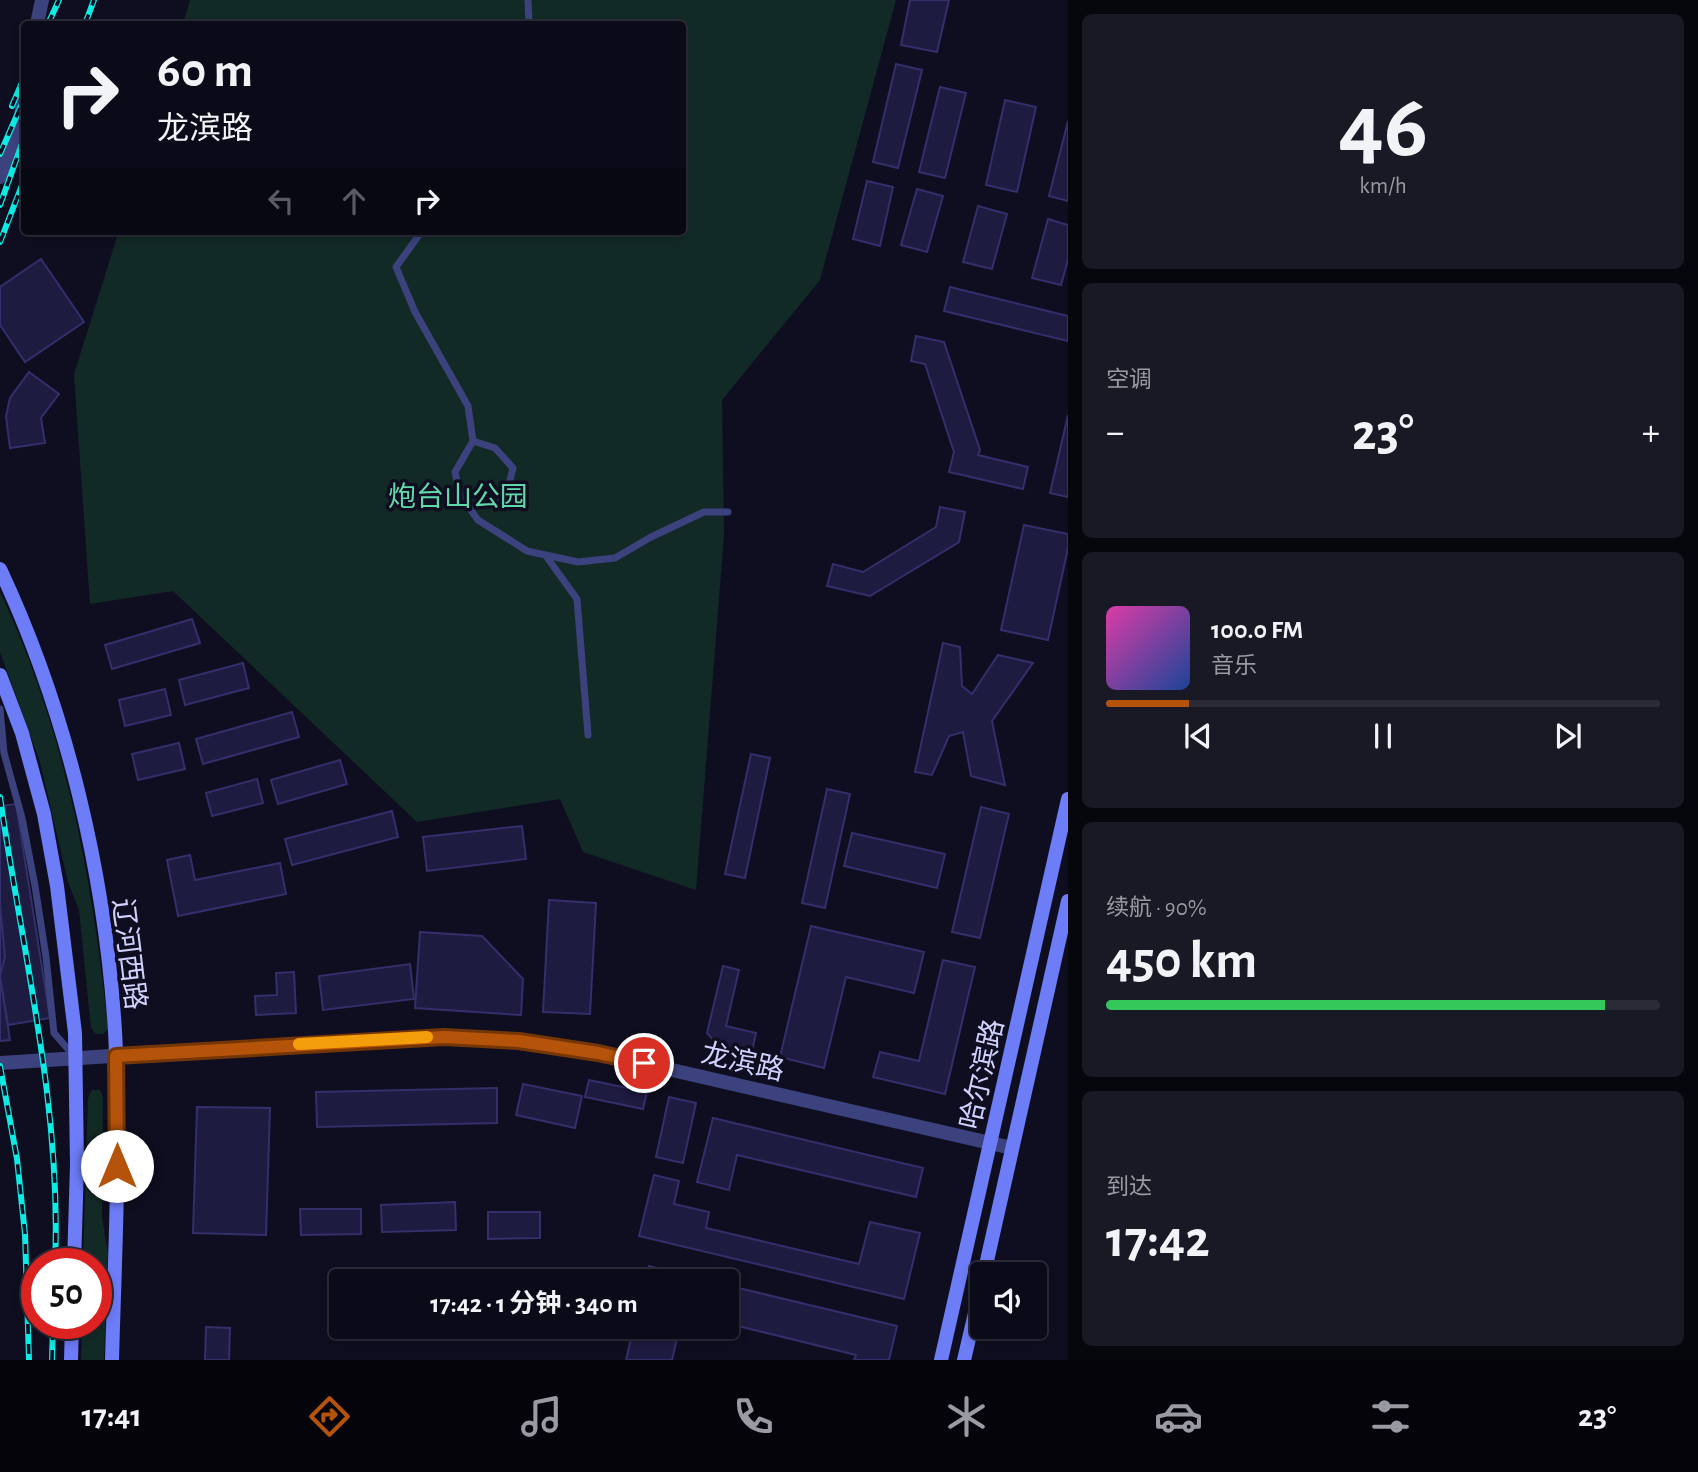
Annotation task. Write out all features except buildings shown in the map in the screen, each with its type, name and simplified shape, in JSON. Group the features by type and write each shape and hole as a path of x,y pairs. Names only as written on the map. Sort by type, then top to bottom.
{"main road":[{"name":"辽河西路","path":"0,569 36,656 59,724 81,808 108,962 116,1056 117,1166 112,1360"},
{"path":"0,675 22,733 44,814 57,886 75,1033 77,1165 74,1248"},
{"name":"哈尔滨路","path":"941,1360 1068,799"},
{"name":"哈尔滨路","path":"987,1262 1068,901"},
{"path":"964,1360 970,1337"},
{"path":"71,1360 72,1339"},
{"path":"972,1339 976,1360"}],"street":[{"path":"38,21 41,0"},
{"path":"0,177 19,128 21,115"},
{"name":"龙滨路","path":"0,1063 406,1038 519,1041 598,1053 1012,1148"}],"lane":[{"path":"528,0 528,21"},
{"path":"419,235 396,267 415,312 468,406 473,440 456,472 460,495 478,520 527,551 578,562 615,558 651,537 704,512 728,512"},
{"path":"470,509 507,492 513,468 495,448 473,440"},
{"path":"546,555 577,599 588,735"},
{"path":"0,709 4,753 22,818 35,886 54,1033 76,1058"}],"green space":[{"name":"炮台山公园","path":"190,0 896,0 820,280 722,400 724,535 696,890 583,852 560,799 417,822 173,591 90,604 74,374 118,235 686,235 686,21 184,21"},
{"path":"0,592 42,697 73,806 102,973 108,1029 103,1034 96,1034 91,1028 79,910 68,882 40,762 0,652"},
{"path":"92,1090 100,1090 103,1098 102,1218 107,1248 83,1248 88,1098"},
{"path":"82,1339 105,1339 104,1360 81,1360"}],"railway":[{"path":"49,21 59,0"},
{"path":"86,21 94,0"},
{"path":"12,106 21,85"},
{"path":"0,154 21,106"},
{"path":"0,205 21,146"},
{"path":"0,242 21,188"},
{"path":"0,797 46,1088 56,1205 55,1248"},
{"path":"0,1066 17,1159 25,1234 29,1360"},
{"path":"52,1360 53,1339"}],"slow traffic":[{"path":"299,1044 427,1037"}],"route":[{"path":"117,1166 116,1056 444,1037 519,1041 644,1063"}]}
